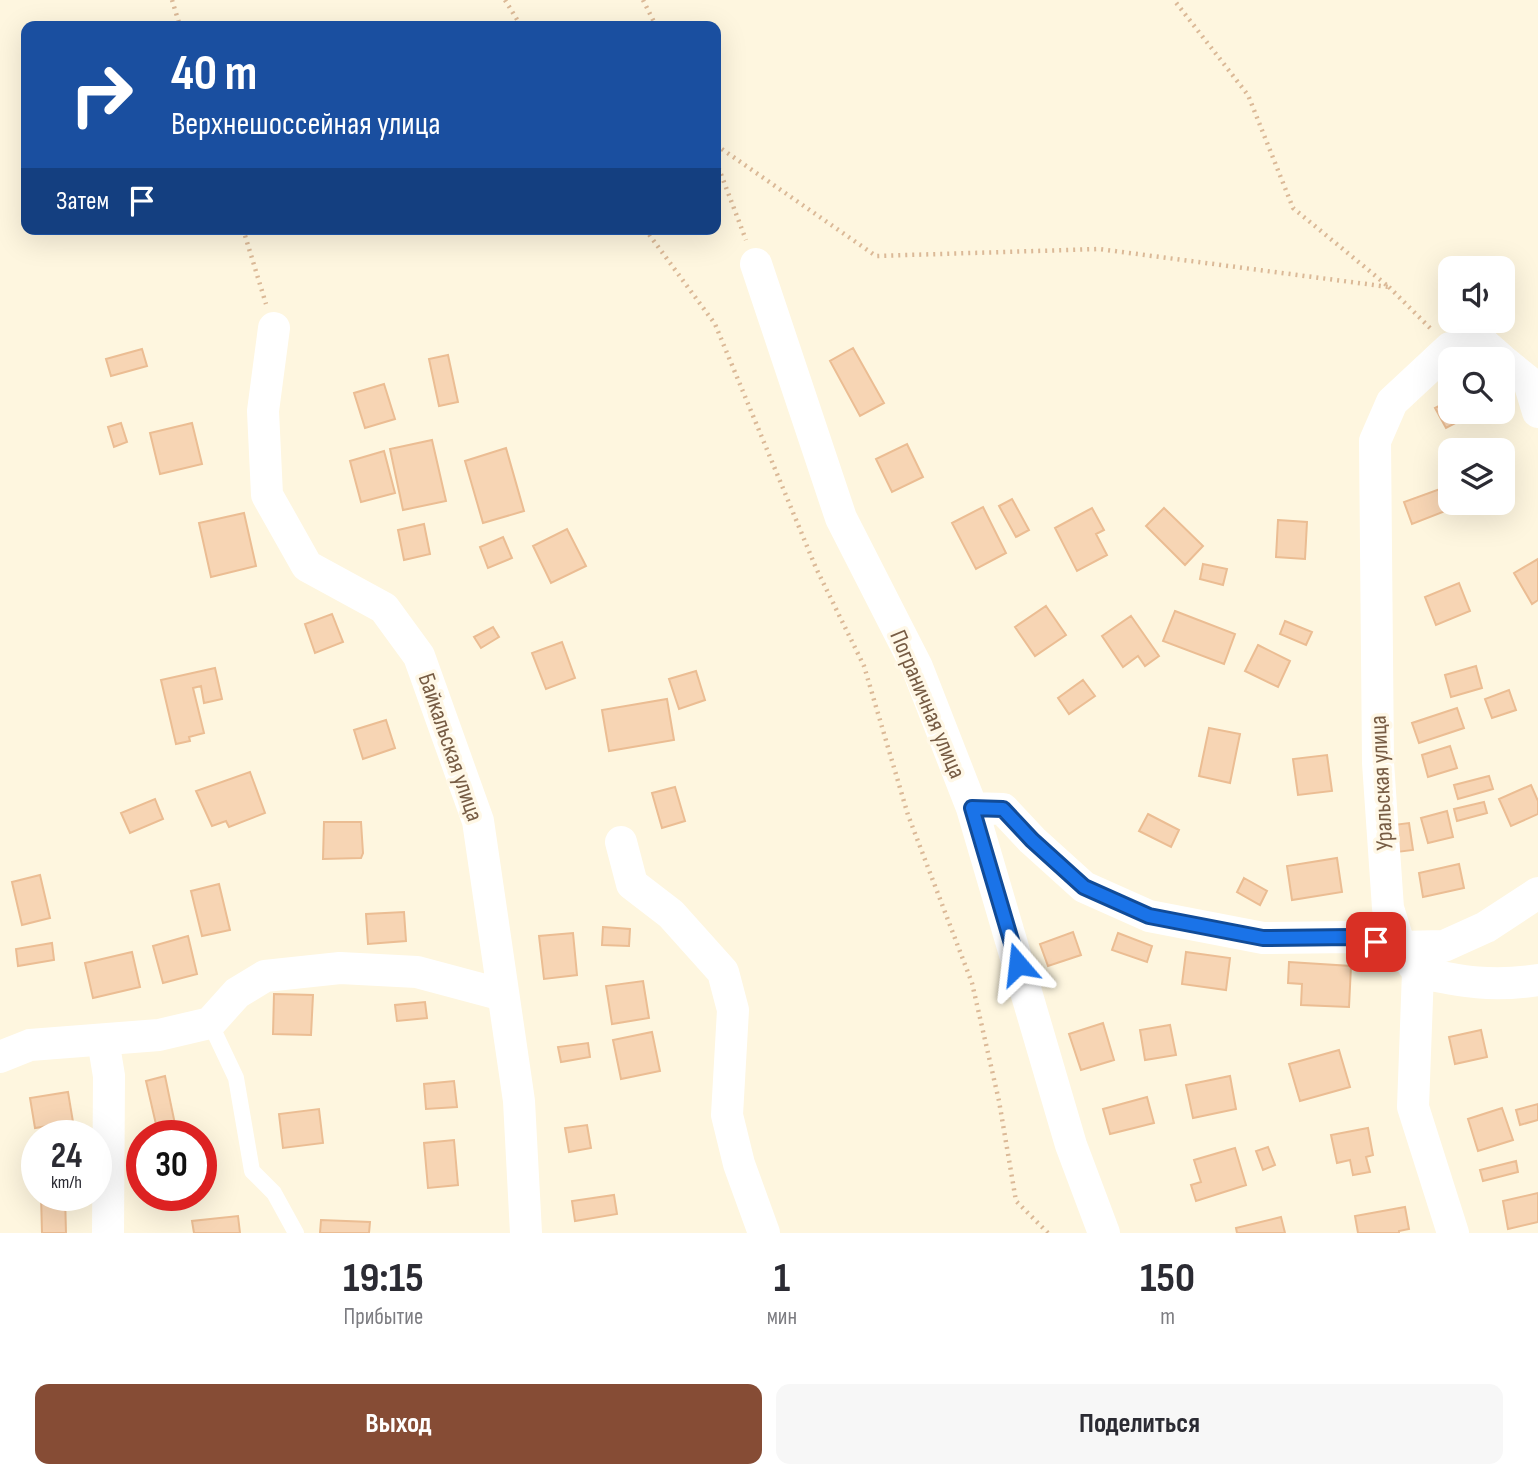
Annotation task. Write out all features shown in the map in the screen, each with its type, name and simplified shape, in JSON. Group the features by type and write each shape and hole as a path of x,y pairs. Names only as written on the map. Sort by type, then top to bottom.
{"street":[{"name":"Пограничная улица","path":"756,264 841,518 917,667 972,808 1071,1145 1104,1233"},
{"name":"Байкальская улица","path":"274,328 263,411 267,495 307,566 384,608 419,656 478,821 519,1101 526,1233"},
{"path":"1462,347 1487,347"},
{"name":"Уральская улица","path":"1418,972 1400,947 1388,908 1378,763 1375,441 1392,402 1438,359"},
{"path":"1515,371 1529,382 1538,412"},
{"path":"972,808 1003,809 1032,840 1084,887 1149,916 1263,938 1352,937 1400,947 1444,946 1486,927 1538,893"},
{"path":"621,842 632,884 671,914 723,972 733,1010 727,1115 739,1164 764,1233"},
{"path":"0,1057 30,1045 159,1035 210,1023 237,993 265,976 340,968 417,972 503,995"},
{"path":"1454,1233 1413,1107 1418,972 1468,983 1514,984 1538,980"},
{"path":"103,1040 109,1076 108,1233"}],"lane":[{"path":"210,1023 236,1078 252,1171 274,1193 296,1233"}],"path":[{"path":"172,0 178,21"},
{"path":"505,0 518,21"},
{"path":"643,0 654,21"},
{"path":"1174,0 1248,95 1293,208 1389,287 1449,347"},
{"path":"721,148 876,256 1099,249 1389,287"},
{"path":"721,174 756,264"},
{"path":"245,235 274,328"},
{"path":"649,235 715,324 816,568 864,666 908,815 972,983 999,1101 1016,1201 1048,1233"}],"building":[{"path":"853,348 884,403 860,416 830,361"},
{"path":"142,349 147,366 111,376 106,359"},
{"path":"448,355 458,402 439,406 429,359"},
{"path":"384,384 395,419 365,428 354,393"},
{"path":"121,423 127,442 114,447 108,427"},
{"path":"192,423 202,464 160,474 150,433"},
{"path":"432,440 446,501 403,510 390,449"},
{"path":"907,444 923,477 892,492 876,459"},
{"path":"506,448 524,511 483,523 465,461"},
{"path":"384,451 395,493 361,502 350,461"},
{"path":"1438,490 1438,514 1412,524 1404,502"},
{"path":"1012,499 1029,530 1016,537 999,506"},
{"path":"983,507 1006,553 976,569 952,523"},
{"path":"1092,508 1104,530 1096,534 1107,555 1077,571 1055,528"},
{"path":"1164,508 1203,546 1185,565 1146,526"},
{"path":"244,513 256,566 211,577 199,523"},
{"path":"1278,520 1307,522 1305,559 1276,557"},
{"path":"424,524 430,554 404,560 398,530"},
{"path":"567,529 586,566 551,583 533,546"},
{"path":"503,537 512,558 488,568 480,547"},
{"path":"1538,559 1538,600 1532,604 1514,573"},
{"path":"1203,564 1227,569 1223,585 1200,579"},
{"path":"1459,583 1470,611 1436,625 1425,597"},
{"path":"1046,606 1066,635 1035,656 1015,627"},
{"path":"1175,611 1235,634 1224,664 1163,641"},
{"path":"332,614 343,642 315,653 305,624"},
{"path":"1131,616 1159,656 1145,666 1138,656 1123,667 1102,636"},
{"path":"1285,621 1312,632 1306,645 1280,634"},
{"path":"493,627 499,637 481,648 474,637"},
{"path":"562,642 575,678 546,689 532,653"},
{"path":"1258,645 1290,661 1278,687 1245,671"},
{"path":"1476,666 1482,688 1451,697 1445,675"},
{"path":"215,668 222,699 204,703 201,686 193,688 204,733 189,737 190,741 176,744 161,680"},
{"path":"696,671 705,700 679,709 669,679"},
{"path":"1083,680 1095,696 1069,714 1058,698"},
{"path":"1509,690 1516,710 1492,718 1485,699"},
{"path":"667,699 674,740 609,751 602,710"},
{"path":"1457,708 1464,728 1419,743 1412,723"},
{"path":"386,720 395,748 363,759 354,730"},
{"path":"1209,728 1240,734 1230,783 1199,776"},
{"path":"1450,746 1457,768 1428,777 1422,755"},
{"path":"1327,755 1332,791 1298,795 1293,759"},
{"path":"250,772 265,813 229,827 226,821 212,826 196,791"},
{"path":"1489,776 1493,789 1458,799 1454,785"},
{"path":"1531,785 1538,801 1538,814 1511,826 1499,799"},
{"path":"675,787 685,821 662,828 652,793"},
{"path":"155,799 163,819 130,833 121,813"},
{"path":"1484,802 1487,813 1457,821 1454,809"},
{"path":"1447,811 1453,837 1428,843 1421,818"},
{"path":"1148,814 1179,830 1171,847 1139,831"},
{"path":"324,822 361,822 361,858 323,859"},
{"path":"1409,823 1413,850 1397,852 1393,825"},
{"path":"1337,858 1342,892 1292,900 1287,866"},
{"path":"1459,864 1464,888 1423,897 1419,873"},
{"path":"40,875 50,918 22,925 12,882"},
{"path":"1244,878 1267,891 1260,905 1237,892"},
{"path":"219,884 230,930 202,936 191,891"},
{"path":"404,912 406,941 368,944 366,914"},
{"path":"603,927 630,929 629,946 602,945"},
{"path":"1073,932 1081,955 1048,966 1040,944"},
{"path":"573,933 577,975 544,979 539,936"},
{"path":"1118,933 1152,946 1147,962 1112,950"},
{"path":"188,936 197,974 163,983 153,946"},
{"path":"52,943 54,960 18,966 16,949"},
{"path":"132,952 140,987 93,998 85,963"},
{"path":"1186,952 1230,958 1226,990 1182,984"},
{"path":"1289,962 1351,966 1349,1007 1301,1005 1302,984 1288,983"},
{"path":"643,981 649,1018 612,1024 606,986"},
{"path":"274,994 313,995 311,1035 273,1034"},
{"path":"425,1002 427,1018 397,1021 395,1005"},
{"path":"1103,1023 1114,1060 1081,1070 1069,1034"},
{"path":"1170,1025 1176,1055 1145,1060 1140,1030"},
{"path":"1481,1030 1487,1057 1455,1064 1449,1037"},
{"path":"652,1032 660,1071 621,1079 613,1040"},
{"path":"588,1043 590,1057 561,1062 558,1047"},
{"path":"1339,1050 1350,1087 1300,1101 1289,1064"},
{"path":"165,1076 174,1120 155,1120 146,1081"},
{"path":"1230,1076 1236,1109 1193,1118 1186,1085"},
{"path":"454,1081 457,1107 426,1109 424,1084"},
{"path":"68,1092 73,1120 34,1120 30,1098"},
{"path":"1147,1097 1154,1123 1110,1134 1103,1109"},
{"path":"1538,1104 1538,1120 1520,1125 1516,1110"},
{"path":"1502,1108 1513,1140 1478,1151 1468,1119"},
{"path":"319,1109 323,1143 283,1148 279,1114"},
{"path":"587,1125 591,1148 569,1152 565,1128"},
{"path":"1368,1128 1373,1155 1366,1157 1370,1172 1353,1175 1350,1160 1337,1163 1331,1135"},
{"path":"454,1140 458,1185 428,1188 424,1143"},
{"path":"1268,1147 1275,1165 1263,1170 1256,1151"},
{"path":"1235,1148 1246,1185 1196,1201 1191,1185 1201,1182 1194,1160"},
{"path":"1516,1161 1518,1172 1483,1181 1480,1170"},
{"path":"1538,1193 1538,1222 1508,1229 1503,1201"},
{"path":"614,1195 617,1214 575,1221 572,1201"},
{"path":"1405,1207 1409,1229 1399,1233 1358,1233 1355,1216"},
{"path":"41,1211 65,1211 66,1233 42,1233"},
{"path":"238,1216 240,1233 194,1233 192,1221"},
{"path":"1281,1217 1285,1233 1237,1233 1236,1228"},
{"path":"321,1220 370,1222 369,1233 320,1233"}],"route":[{"path":"1018,964 972,808 1003,809 1032,840 1084,887 1149,916 1263,938 1352,937 1376,942"}]}
